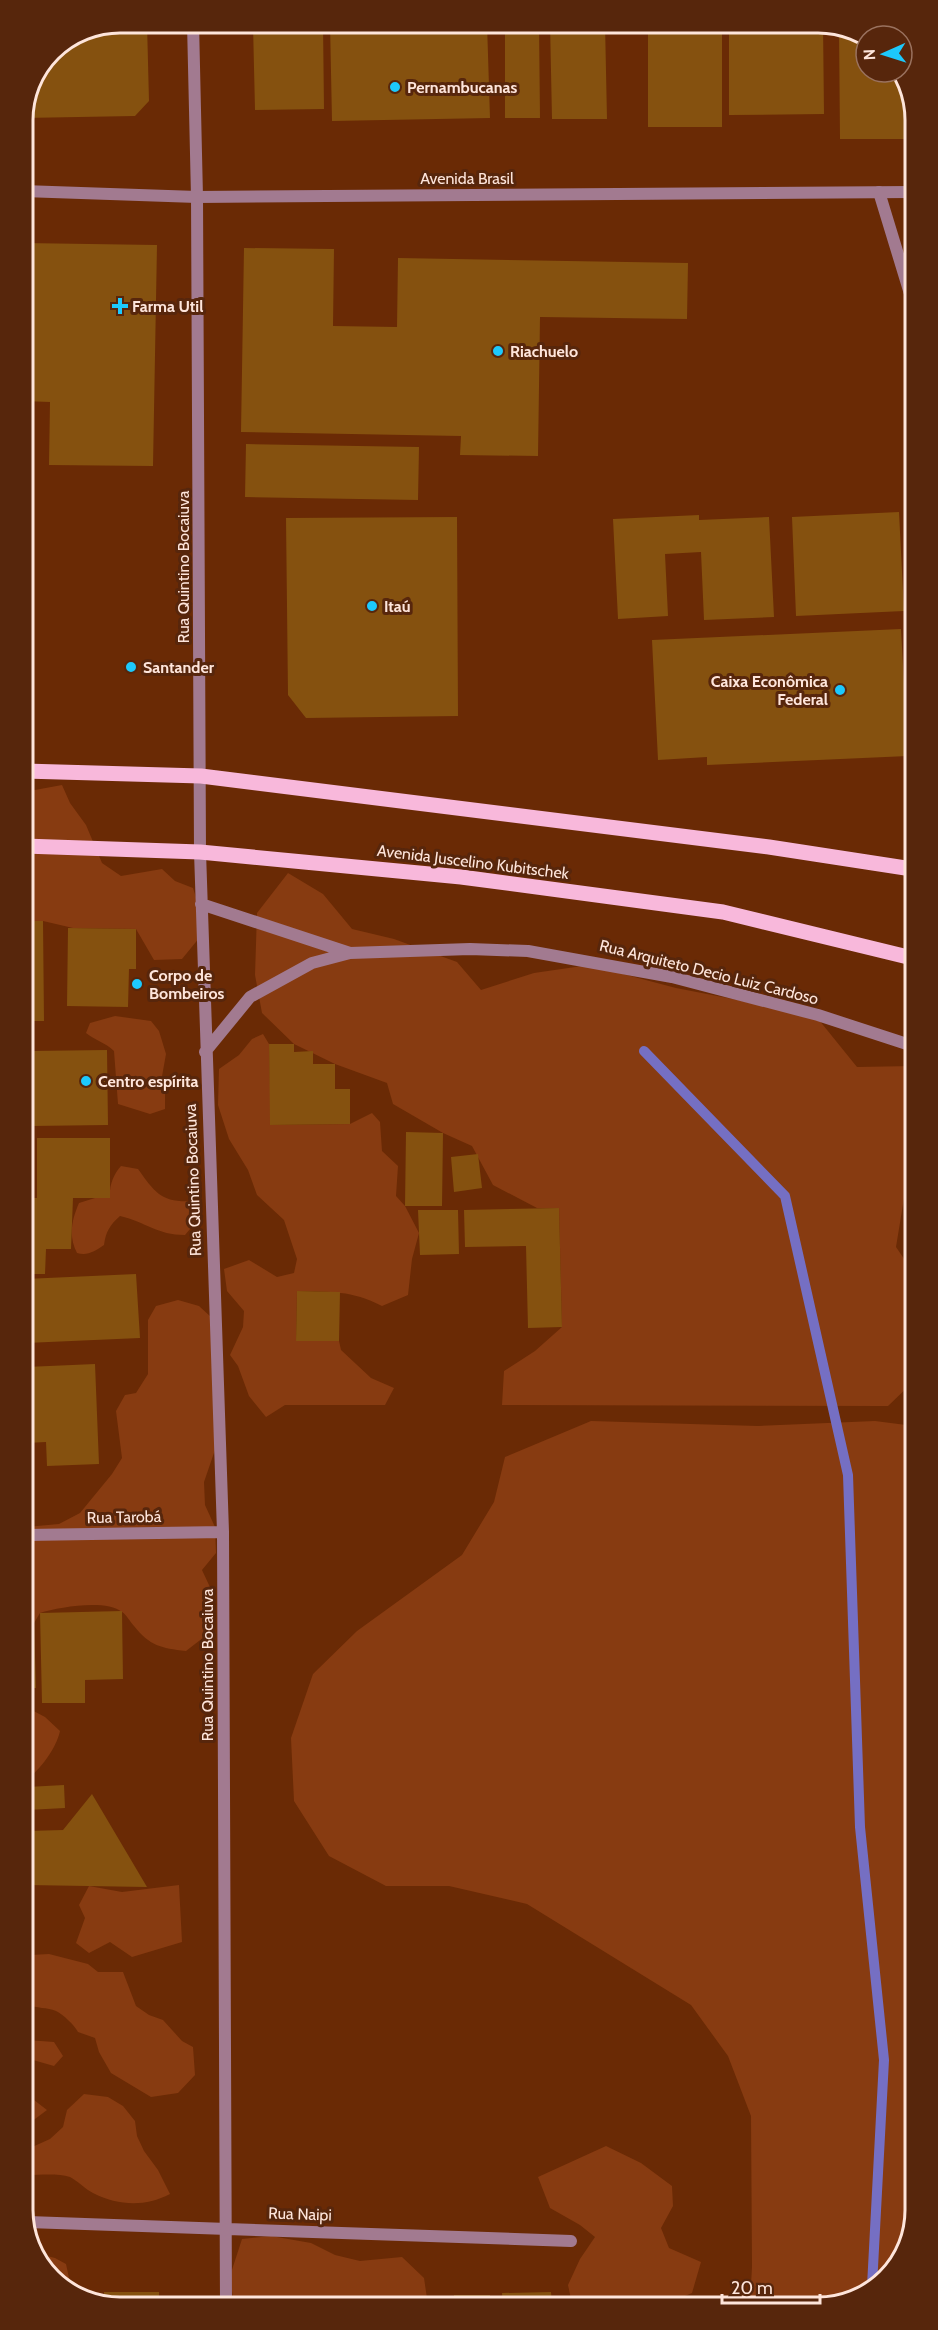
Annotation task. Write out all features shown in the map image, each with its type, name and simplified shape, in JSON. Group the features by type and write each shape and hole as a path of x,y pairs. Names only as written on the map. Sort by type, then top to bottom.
{"main road":[{"path":"33,771 201,776 769,847 905,868"},
{"name":"Avenida Juscelino Kubitschek","path":"33,846 200,852 461,877 723,912 905,956"}],"street":[{"name":"Rua Quintino Bocaiuva","path":"193,33 197,197 201,904 223,1532 226,2297"},
{"name":"Avenida Brasil","path":"33,191 197,197 905,192"},
{"path":"879,192 905,277"},
{"path":"201,904 350,952"},
{"name":"Rua Arquiteto Decio Luiz Cardoso","path":"205,1052 250,997 312,963 350,952 470,949 528,951 579,958 672,977 766,1001 905,1044"},
{"name":"Rua Tarobá","path":"33,1535 223,1532"},
{"name":"Rua Naipi","path":"34,2222 572,2241"}],"shaded area":[{"path":"62,785 70,803 86,825 102,863 121,876 162,869 175,881 193,888 200,910 200,937 182,959 154,960 136,929 73,928 33,921 33,790"},
{"path":"288,873 323,894 352,929 394,939 457,962 481,990 534,973 589,965 676,988 738,1000 819,1020 857,1067 905,1066 905,1192 896,1247 905,1260 905,1390 888,1406 502,1405 504,1371 535,1351 562,1327 559,1208 537,1208 493,1185 472,1146 443,1133 393,1104 387,1083 335,1064 294,1044 262,1013 255,975 257,913"},
{"path":"115,1016 151,1021 159,1031 166,1054 161,1082 165,1093 165,1109 150,1114 118,1104 114,1051 86,1033 90,1023"},
{"path":"263,1034 269,1044 271,1125 350,1124 372,1113 380,1122 382,1151 398,1166 396,1196 405,1206 419,1233 412,1259 408,1295 382,1306 350,1294 297,1291 296,1341 339,1341 341,1350 371,1378 394,1388 385,1405 285,1405 266,1417 249,1396 238,1366 230,1355 243,1327 244,1311 227,1291 224,1269 249,1260 277,1277 294,1273 297,1259 284,1220 257,1195 248,1170 229,1139 218,1105 219,1069 239,1055 252,1039"},
{"path":"121,1166 138,1169 155,1191 167,1198 194,1201 195,1223 185,1235 159,1231 120,1216 109,1229 104,1245 88,1253 77,1253 72,1228 79,1203 95,1198 110,1198 112,1181"},
{"path":"178,1300 199,1306 211,1317 216,1447 204,1482 205,1505 215,1527 216,1553 202,1570 216,1600 204,1637 186,1651 163,1647 151,1642 122,1612 105,1606 82,1605 48,1611 40,1613 33,1623 33,1526 59,1524 80,1513 122,1458 116,1411 125,1395 136,1393 148,1374 148,1320 156,1306"},
{"path":"591,1421 758,1426 875,1421 905,1425 905,2210 900,2238 887,2263 875,2275 856,2288 818,2297 750,2297 751,2116 728,2056 691,2005 527,1904 449,1886 386,1886 329,1856 294,1801 291,1738 313,1674 357,1631 462,1555 494,1502 505,1457"},
{"path":"33,1711 45,1717 60,1731 55,1745 33,1775"},
{"path":"179,1885 182,1942 132,1957 110,1942 89,1953 76,1943 85,1918 79,1905 89,1886 122,1892"},
{"path":"49,1954 88,1964 98,1972 123,1972 136,2006 149,2015 163,2020 182,2041 193,2047 195,2075 178,2093 151,2097 111,2073 99,2052 95,2038 78,2032 56,2011 33,2007 33,1955"},
{"path":"33,2040 54,2042 63,2056 54,2066 33,2060"},
{"path":"84,2094 108,2097 123,2106 135,2121 137,2136 144,2151 158,2170 170,2194 142,2203 122,2202 93,2193 70,2177 33,2175 33,2147 50,2139 63,2127 67,2110"},
{"path":"33,2100 47,2110 33,2120"},
{"path":"606,2146 641,2163 672,2186 673,2206 661,2228 669,2248 701,2262 692,2293 683,2297 571,2297 568,2285 580,2259 595,2237 580,2225 550,2208 538,2177"},
{"path":"271,2236 311,2243 335,2255 360,2261 402,2257 424,2278 427,2297 233,2297 230,2276 242,2239"},
{"path":"47,2256 55,2258 66,2264 70,2281"}],"building":[{"path":"147,33 149,101 135,116 33,118 33,114 42,82 51,67 72,48 103,35"},
{"path":"253,33 323,33 324,109 255,110"},
{"path":"330,33 487,33 490,118 332,121"},
{"path":"505,33 539,33 540,118 505,118"},
{"path":"550,33 605,33 607,119 552,119"},
{"path":"648,33 722,33 722,127 648,127"},
{"path":"729,33 823,33 824,114 729,115"},
{"path":"839,36 854,42 854,84 897,84 903,103 905,139 840,139"},
{"path":"33,243 157,245 153,466 49,465 50,402 33,401"},
{"path":"244,248 334,249 333,326 397,327 398,258 688,263 687,319 540,317 538,456 460,455 461,436 241,432"},
{"path":"246,444 419,447 418,500 245,497"},
{"path":"899,512 904,611 796,616 792,517"},
{"path":"699,515 699,520 769,517 774,617 704,620 701,552 665,554 668,616 618,619 613,519"},
{"name":"Itaú","path":"457,517 458,716 306,718 288,695 286,518"},
{"path":"901,629 905,756 707,765 707,757 658,760 652,640"},
{"path":"33,921 43,921 44,1021 33,1021"},
{"path":"68,928 136,929 136,969 129,969 128,1007 67,1006"},
{"path":"269,1044 294,1044 294,1052 313,1051 313,1064 335,1064 335,1089 350,1089 350,1124 270,1125"},
{"path":"107,1050 108,1125 33,1126 33,1051"},
{"path":"406,1132 443,1133 442,1206 405,1206"},
{"path":"37,1138 110,1138 110,1198 73,1198 71,1249 46,1249 45,1274 33,1274 33,1198 37,1198"},
{"path":"478,1154 482,1188 454,1192 451,1157"},
{"path":"559,1208 562,1327 528,1328 526,1246 465,1247 464,1210"},
{"path":"418,1210 458,1210 459,1254 420,1255"},
{"path":"136,1274 140,1338 33,1343 33,1279"},
{"path":"297,1291 340,1292 339,1341 296,1341"},
{"path":"95,1364 99,1464 47,1466 46,1442 33,1443 33,1367"},
{"path":"122,1611 123,1679 85,1680 85,1703 42,1703 40,1613"},
{"path":"33,1623 34,1623 36,1688 33,1688"},
{"path":"64,1785 65,1808 33,1810 33,1787"},
{"path":"92,1794 147,1887 33,1885 33,1831 63,1830"},
{"path":"104,2292 159,2292 159,2297 104,2295"},
{"path":"551,2292 551,2297 502,2297 502,2293"},
{"path":"454,2295 490,2295 490,2297 454,2297"}],"waterway":[{"path":"644,1051 785,1196 848,1475 860,1827 884,2060 872,2277"}],"place":[{"name":"Pernambucanas","path":"395,87"},
{"name":"Farma Util","path":"120,306"},
{"name":"Riachuelo","path":"498,351"},
{"name":"Itaú","path":"372,606"},
{"name":"Santander","path":"131,667"},
{"name":"Caixa Econômica Federal","path":"840,690"},
{"name":"Corpo de Bombeiros","path":"137,984"},
{"name":"Centro espírita","path":"86,1081"}]}
